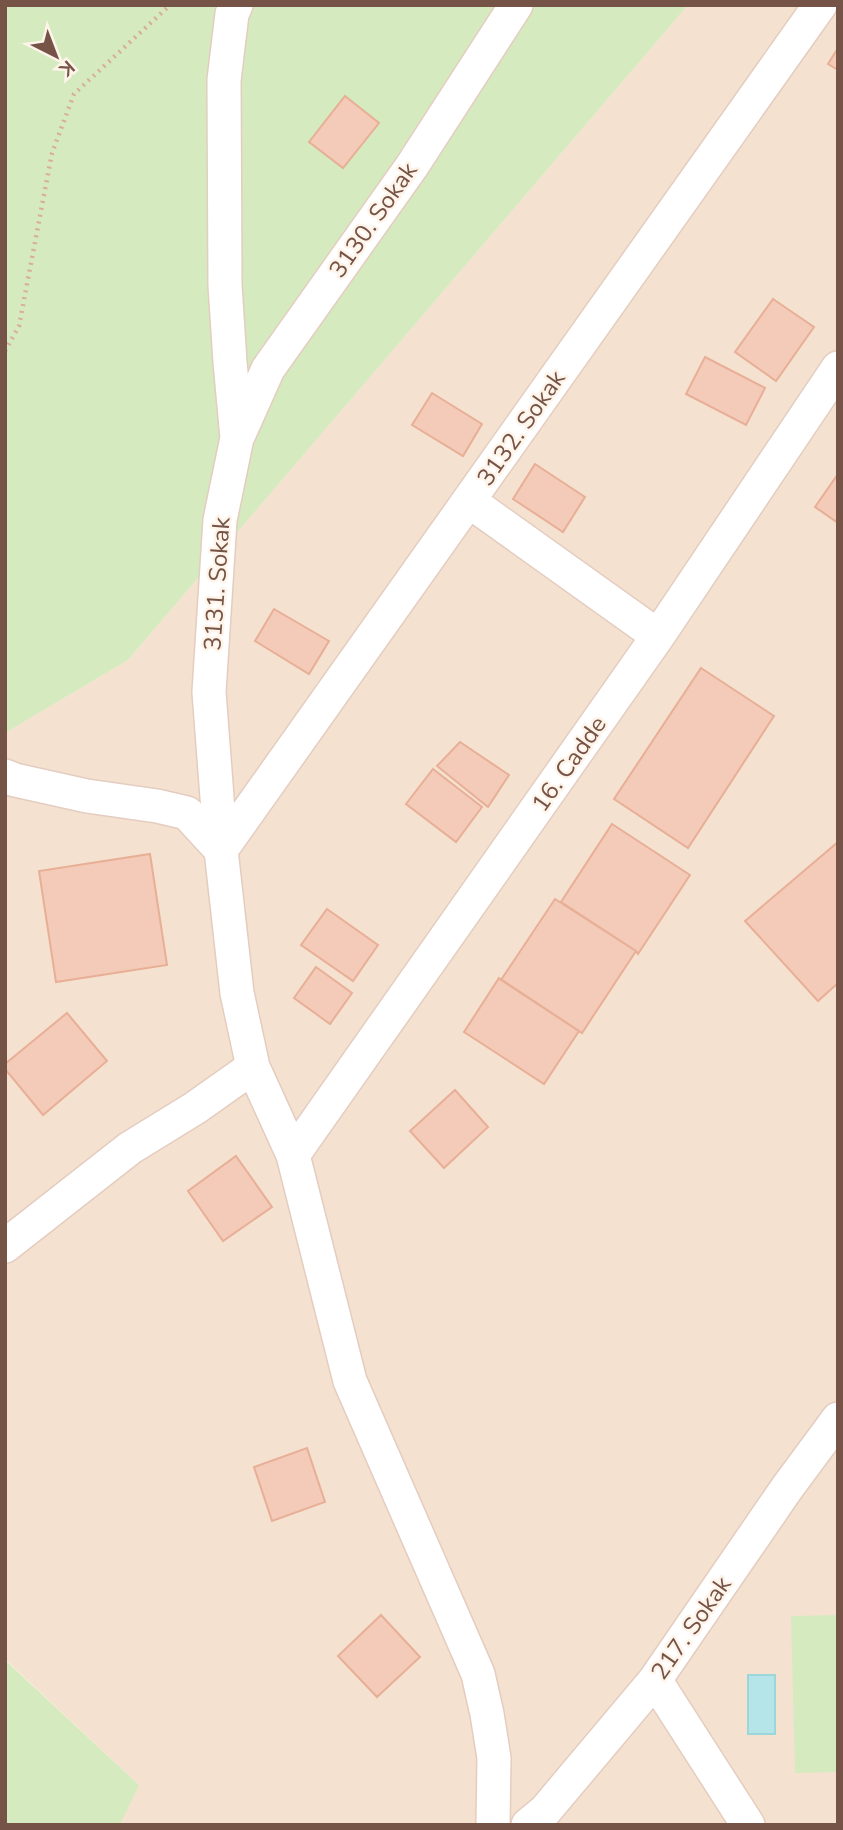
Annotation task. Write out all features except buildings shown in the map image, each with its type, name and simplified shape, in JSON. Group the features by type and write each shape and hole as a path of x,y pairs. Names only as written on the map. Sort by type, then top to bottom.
{"street":[{"name":"3131. Sokak","path":"236,5 232,13 224,80 225,285 237,438 220,520 209,692 221,850 237,993 253,1068 293,1155 350,1381 478,1674 488,1714 494,1758 493,1825"},
{"name":"3130. Sokak","path":"237,438 268,369 412,166 516,5"},
{"name":"3132. Sokak","path":"221,850 820,5"},
{"name":"16. Cadde","path":"293,1155 658,636 838,368"},
{"path":"469,501 658,636"},
{"path":"5,776 87,796 187,813 221,850"},
{"path":"5,1246 130,1148 253,1068"},
{"name":"217. Sokak","path":"528,1825 545,1811 655,1680 787,1488 838,1419"},
{"path":"655,1680 748,1825"}],"path":[{"path":"5,351 19,326 52,153 74,94 170,5"}],"shaded area":[{"path":"688,5 838,5 838,1825 120,1825 138,1784 5,1659 5,733 128,660"}],"green space":[{"path":"5,5 688,5 128,660 5,733"},
{"path":"838,1615 838,1772 795,1773 791,1616"},
{"path":"5,1660 139,1785 120,1825 5,1825"}],"water":[{"path":"748,1675 775,1675 775,1734 748,1734"}]}
